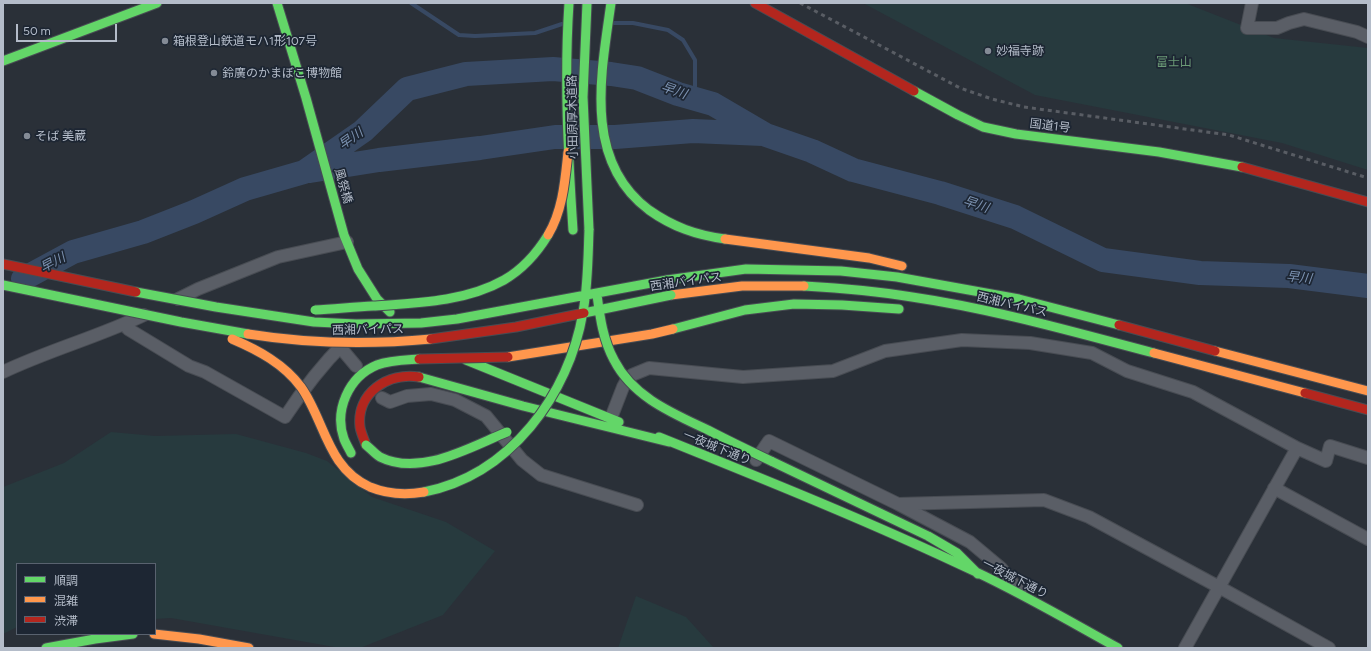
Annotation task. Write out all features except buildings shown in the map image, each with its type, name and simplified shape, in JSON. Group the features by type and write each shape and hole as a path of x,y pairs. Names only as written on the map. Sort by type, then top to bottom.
{"main road":[{"path":"3,61 157,3"},
{"name":"風祭橋","path":"277,3 306,98 345,239"},
{"name":"小田原厚木道路","path":"568,152 567,53 569,3"},
{"name":"小田原厚木道路","path":"587,3 583,97 589,230"},
{"path":"611,3 600,91 603,137 608,158 617,176 629,193 645,208 663,221 686,230 712,237 869,258 910,267"},
{"name":"国道1号","path":"755,3 951,111 983,127 1016,134 1159,152 1245,167 1368,202"},
{"path":"568,152 574,237"},
{"path":"216,307 300,310 410,303 448,299 471,294 493,286 510,276 528,262 541,246 552,228 564,190 568,152"},
{"path":"188,323 244,344 266,355 294,378 306,397 330,448 340,463 353,477 369,487 389,494 429,492 449,485 478,471 502,455 534,423 549,401 561,381 570,361 582,323 586,301 589,230"},
{"path":"589,230 601,326 611,354 620,370 630,382 655,403 673,414 928,536 956,553 978,574"},
{"name":"一夜城下通り","path":"345,239 358,270 377,299 397,319 429,342 503,376 747,472 920,546 1023,596 1118,648"},
{"name":"西湘バイパス","path":"3,264 110,287 216,307 314,322 356,324 421,323 457,320 667,280 746,269 792,268 841,271 897,277 1019,299 1368,391"},
{"path":"932,274 1019,299"},
{"name":"西湘バイパス","path":"3,284 251,335 292,340 358,344 407,342 492,331 671,295 742,286 800,286 852,289 913,297 1059,328 1368,410"},
{"path":"570,326 575,288"},
{"path":"358,462 343,437 340,422 342,407 348,390 358,378 371,368 387,362 419,359 508,357 652,334 745,310 787,305 842,304 905,310"},
{"path":"984,319 1059,328"},
{"path":"558,359 566,337"},
{"path":"492,449 509,429 456,455 433,461 410,464 393,461 378,456 366,445 360,426 362,405 367,395 384,381 406,376 429,379 504,400 670,442"},
{"path":"522,416 544,384"},
{"path":"156,634 199,639 249,648"},
{"path":"46,648 125,635"}],"street":[{"path":"1252,3 1248,28 1278,28 1304,19 1357,32 1368,37"},
{"path":"3,372 31,359 126,323 198,289 278,257 345,239"},
{"path":"126,323 128,329 189,366 205,372 284,417 294,402 340,347 352,336 388,310"},
{"path":"611,418 628,378 649,368 743,377 833,371 885,351 962,340 1030,343 1092,353 1127,371 1193,392 1297,448 1326,461 1330,446 1368,458"},
{"path":"340,347 356,366"},
{"path":"382,398 390,402 407,396 431,394 455,400 486,416 522,460 541,475 638,505"},
{"path":"747,472 769,441 898,504 970,542 1001,568 1023,596"},
{"path":"1185,648 1297,448"},
{"path":"1274,488 1368,539"},
{"path":"898,504 1044,500 1089,517 1329,648"}],"green space":[{"name":"富士山","path":"863,3 1185,3 1274,38 1368,48 1368,170 1282,143 1035,95"},
{"path":"111,432 155,436 236,434 306,453 327,461 372,497 446,522 495,551 443,615 360,648 340,648 171,618 156,619 156,563 16,563 16,628 3,634 3,487 64,463"},
{"path":"636,596 686,617 714,648 618,648"}],"waterway":[{"path":"411,3 459,35 475,36 535,33 562,24"},
{"path":"614,23 633,23 668,30 683,40 695,60 695,99"},
{"name":"早川","path":"23,279 73,252 143,232 194,212 245,189 304,172 363,131 407,89 466,74 553,69 611,74 637,78 678,94 713,104 766,135 812,151 853,170 940,193 1015,217 1103,260 1200,273 1289,276 1368,286"},
{"path":"310,171 379,160 555,137 615,137 693,131 763,134"}],"railway":[{"path":"800,3 960,88 992,99 1024,107 1229,135 1368,178"}],"traffic: fast":[{"path":"3,61 157,3"},
{"path":"277,3 306,98 344,235 358,269 377,299 390,312"},
{"path":"569,3 567,60 568,145 573,230"},
{"path":"587,3 583,97 589,230"},
{"path":"611,3 603,58 601,87 605,142 614,167 628,190 649,210 658,216 676,226 695,233 725,239"},
{"path":"914,91 983,127 1016,134 1159,152 1242,167"},
{"path":"424,492 455,483 483,468 508,449 530,427 549,401 564,373 576,343 585,302 589,230"},
{"path":"315,310 423,302 473,293 511,276 534,254 548,235"},
{"path":"667,280 746,269 841,271 897,277 1019,299 1119,325"},
{"path":"136,292 216,307 314,322 356,324 421,323 457,319 667,280"},
{"path":"3,285 181,322 248,334"},
{"path":"804,286 872,291 943,302 1034,322 1154,353"},
{"path":"597,295 601,320 610,352 622,373 632,384 643,394 667,410 771,461"},
{"path":"584,313 671,295"},
{"path":"673,329 745,310 794,304 842,305 899,309"},
{"path":"351,453 344,439 341,428 342,406 351,386 367,370 382,363 419,359"},
{"path":"466,360 619,422"},
{"path":"419,377 523,406 669,442"},
{"path":"366,445 380,457 395,462 412,464 445,458 507,432"},
{"path":"659,437 898,536 1012,590 1118,648"},
{"path":"771,461 928,536 957,553 978,574"},
{"path":"46,648 125,635"}],"traffic: slow":[{"path":"548,235 560,205 568,152"},
{"path":"725,239 869,258 902,266"},
{"path":"671,295 742,286 804,286"},
{"path":"508,357 652,334 673,329"},
{"path":"248,334 317,342 362,343 431,339"},
{"path":"232,339 270,358 287,371 301,387 309,400 328,443 336,456 344,468 356,479 370,487 383,491 403,494 424,492"},
{"path":"1215,351 1368,391"},
{"path":"1154,353 1305,393"},
{"path":"156,634 199,639 249,648"}],"traffic: jam":[{"path":"755,3 914,91"},
{"path":"1242,167 1368,202"},
{"path":"3,264 136,292"},
{"path":"431,339 516,327 584,313"},
{"path":"1119,325 1215,351"},
{"path":"419,359 508,357"},
{"path":"366,445 360,427 360,415 363,404 369,395 376,387 396,378 407,376 419,377"},
{"path":"1305,393 1368,410"}],"place":[{"name":"箱根登山鉄道モハ1形107号","path":"165,41"},
{"name":"妙福寺跡","path":"988,51"},
{"name":"鈴廣のかまぼこ博物館","path":"214,73"},
{"name":"そば 美蔵","path":"27,136"}]}
